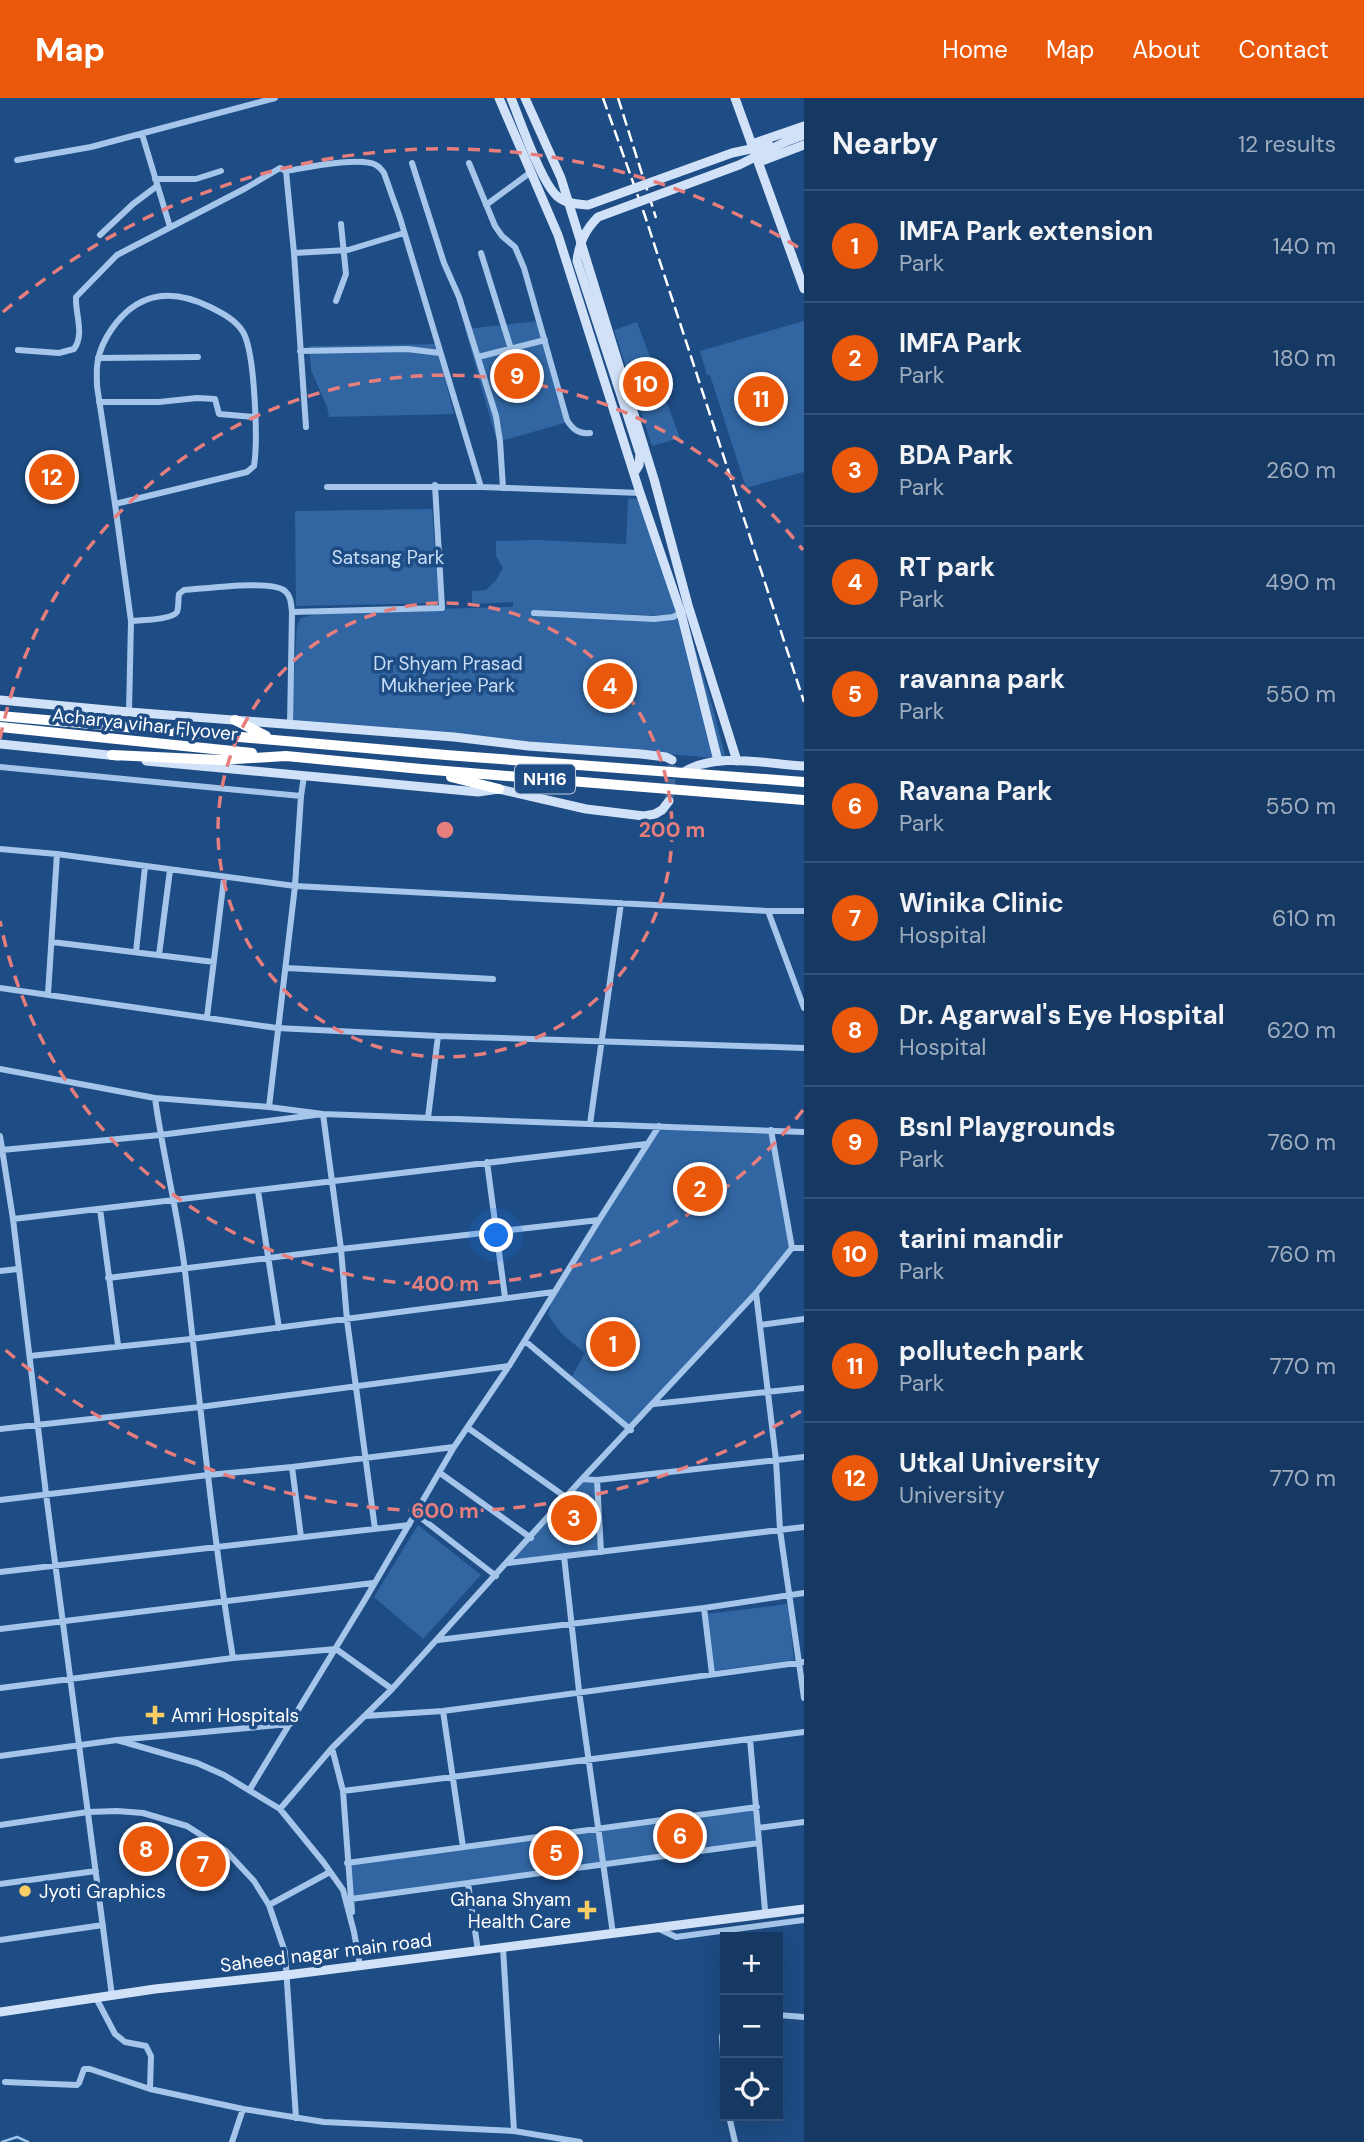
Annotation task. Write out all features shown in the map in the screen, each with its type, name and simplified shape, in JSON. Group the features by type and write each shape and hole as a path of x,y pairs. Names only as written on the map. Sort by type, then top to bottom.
{"highway":[{"name":"Acharya vihar Flyover","path":"0,716 272,739"},
{"path":"235,720 272,739"},
{"name":"Acharya vihar Flyover","path":"0,727 286,756"},
{"name":"NH16","path":"272,739 800,782"},
{"path":"112,755 220,760 286,756"},
{"name":"NH16","path":"286,756 804,800"},
{"path":"421,769 499,789"}],"street":[{"path":"17,160 71,152 275,98"},
{"path":"499,98 558,235 639,493 681,613 718,761"},
{"path":"511,98 544,177 557,196 570,204 588,205 732,153 785,142"},
{"path":"525,98 561,178 651,468 688,605 737,761"},
{"path":"735,98 800,268 804,289"},
{"path":"752,144 804,126"},
{"path":"142,134 170,227"},
{"path":"651,468 640,454 577,261 579,247 587,228 598,217 739,165 804,135"},
{"path":"759,162 804,145"},
{"path":"18,350 60,353 74,349 79,336 76,297 117,255 280,168 286,171 352,162 373,163 384,173 481,487"},
{"path":"412,163 441,253 459,297 499,430 503,488"},
{"path":"469,163 498,232 517,251 567,420 577,431 590,433"},
{"path":"100,235 132,204 157,186 221,171"},
{"path":"286,171 306,427"},
{"path":"486,205 531,172"},
{"path":"336,301 346,274 341,224"},
{"path":"294,253 344,251 404,233"},
{"path":"481,254 511,349"},
{"path":"115,504 250,471 254,466 252,359 247,340 236,323 200,302 168,296 142,301 128,309 117,321 105,339 98,358 99,402 131,621 129,712"},
{"path":"478,357 545,340"},
{"path":"300,351 407,349 440,353"},
{"path":"98,358 198,357"},
{"path":"99,402 215,399 219,414 254,417"},
{"path":"634,472 639,465 640,454"},
{"path":"327,487 435,485 639,493"},
{"path":"292,612 442,608 435,485"},
{"path":"131,621 171,616 177,611 178,594 181,591 269,585 285,591 290,597 292,612 290,724"},
{"path":"534,613 654,619 673,617 681,613"},
{"path":"0,700 454,737 528,746 641,754 672,760"},
{"path":"0,744 181,765 478,792 499,789 586,809 644,816 662,810 669,801"},
{"path":"682,773 695,765 718,761 804,766"},
{"path":"0,767 302,796"},
{"path":"269,1107 295,886 304,776"},
{"path":"0,849 57,854 295,886 804,911"},
{"path":"48,994 57,854"},
{"path":"136,952 145,867"},
{"path":"159,955 170,870"},
{"path":"207,1017 224,878"},
{"path":"590,1124 621,903"},
{"path":"768,911 804,1008"},
{"path":"52,942 214,962"},
{"path":"286,968 492,979"},
{"path":"0,988 277,1028 804,1048"},
{"path":"428,1118 438,1036"},
{"path":"0,1069 155,1098 323,1114 804,1132"},
{"path":"155,1098 185,1270 191,1339 233,1658"},
{"path":"2,1150 160,1135 323,1114"},
{"path":"323,1114 375,1529"},
{"path":"250,1789 454,1447 509,1366 659,1126"},
{"path":"280,1809 332,1748 392,1689 582,1479 631,1430 757,1293 792,1248 771,1130"},
{"path":"0,1136 13,1219 112,1996"},
{"path":"13,1219 646,1144"},
{"path":"487,1162 505,1297"},
{"path":"258,1191 279,1328"},
{"path":"100,1209 118,1345"},
{"path":"108,1278 598,1220"},
{"path":"792,1248 804,1248"},
{"path":"0,1271 18,1269"},
{"path":"30,1356 347,1320 554,1292"},
{"path":"757,1293 776,1460 780,1530 801,1662 804,1698"},
{"path":"760,1325 804,1319"},
{"path":"524,1341 631,1430"},
{"path":"0,1429 200,1407 509,1366"},
{"path":"654,1404 804,1388"},
{"path":"468,1427 567,1498"},
{"path":"0,1500 454,1447"},
{"path":"582,1479 597,1480 804,1457"},
{"path":"292,1467 301,1537"},
{"path":"440,1473 531,1538"},
{"path":"597,1480 601,1552"},
{"path":"416,1514 496,1576"},
{"path":"0,1572 409,1525"},
{"path":"508,1563 804,1527"},
{"path":"564,1556 579,1691 613,1934"},
{"path":"0,1629 373,1583"},
{"path":"437,1640 704,1608 804,1593"},
{"path":"704,1608 712,1674"},
{"path":"0,1688 233,1658 335,1649 392,1689"},
{"path":"364,1716 443,1711 801,1662"},
{"path":"443,1711 463,1847"},
{"path":"0,1756 117,1740 290,1724"},
{"path":"342,1791 804,1732"},
{"path":"750,1739 765,1910"},
{"path":"117,1740 197,1763 250,1789 280,1809 342,1890 354,1932"},
{"path":"332,1748 342,1791 354,1932 360,1966"},
{"path":"347,1863 757,1807"},
{"path":"0,1825 88,1812 143,1813 187,1826 226,1851 254,1881 270,1905 285,1952 296,2118"},
{"path":"758,1828 804,1822"},
{"path":"351,1899 759,1843"},
{"path":"0,1884 96,1871"},
{"path":"270,1905 330,1872"},
{"path":"468,1883 478,1951"},
{"path":"656,1928 674,1922 804,1907"},
{"name":"Saheed nagar main road","path":"0,2012 155,1989 503,1948 739,1918 804,1907"},
{"path":"656,1928 676,1937 804,1920"},
{"path":"0,1940 103,1925"},
{"path":"503,1948 514,2131"},
{"path":"96,1998 115,2034 125,2042 146,2046 150,2052 150,2089"},
{"path":"783,2015 804,2017"},
{"path":"5,2082 76,2085 84,2070 90,2069 150,2089 296,2118 374,2125 514,2131 580,2142"},
{"path":"232,2142 243,2109"},
{"path":"730,2121 735,2142"}],"green space":[{"path":"539,321 568,422 497,442 465,329"},
{"path":"804,321 804,472 746,488 700,351"},
{"path":"637,322 680,438 652,446 614,330"},
{"path":"436,344 454,414 329,417 311,370 309,346"},
{"name":"Dr Shyam Prasad Mukherjee Park","path":"628,498 637,499 685,615 726,759 291,723 297,626 301,618 322,612 513,607 513,602 472,604 472,591 486,590 503,568 496,556 496,541 626,544","holes":["577,612 671,616 654,619"]},
{"name":"Satsang Park","path":"432,509 439,603 296,606 295,511"},
{"path":"659,1126 771,1130 792,1248 631,1430 570,1380 585,1353 562,1334 548,1315 554,1292"},
{"path":"582,1479 597,1480 601,1552 508,1563"},
{"path":"418,1525 481,1575 423,1639 374,1597"},
{"path":"788,1604 794,1660 712,1671 706,1614"},
{"path":"757,1807 760,1843 351,1902 347,1863"}],"waterway":[{"path":"2,2142 17,2137 28,2142"}],"tunnel":[{"path":"669,801 672,765"}],"railway":[{"path":"603,98 644,213 804,702"},
{"path":"618,98 656,218"}],"place":[{"name":"Bsnl Playgrounds","path":"517,376"},
{"name":"tarini mandir","path":"646,384"},
{"name":"pollutech park","path":"761,399"},
{"name":"Utkal University","path":"52,477"},
{"name":"RT park","path":"610,686"},
{"name":"IMFA Park","path":"700,1189"},
{"name":"IMFA Park extension","path":"613,1344"},
{"name":"BDA Park","path":"574,1518"},
{"name":"Amri Hospitals","path":"155,1715"},
{"name":"Ravana Park","path":"680,1836"},
{"name":"Dr. Agarwal's Eye Hospital","path":"146,1849"},
{"name":"ravanna park","path":"556,1853"},
{"name":"Winika Clinic","path":"203,1864"},
{"name":"Jyoti Graphics","path":"25,1891"},
{"name":"Ghana Shyam Health Care","path":"587,1910"}]}
